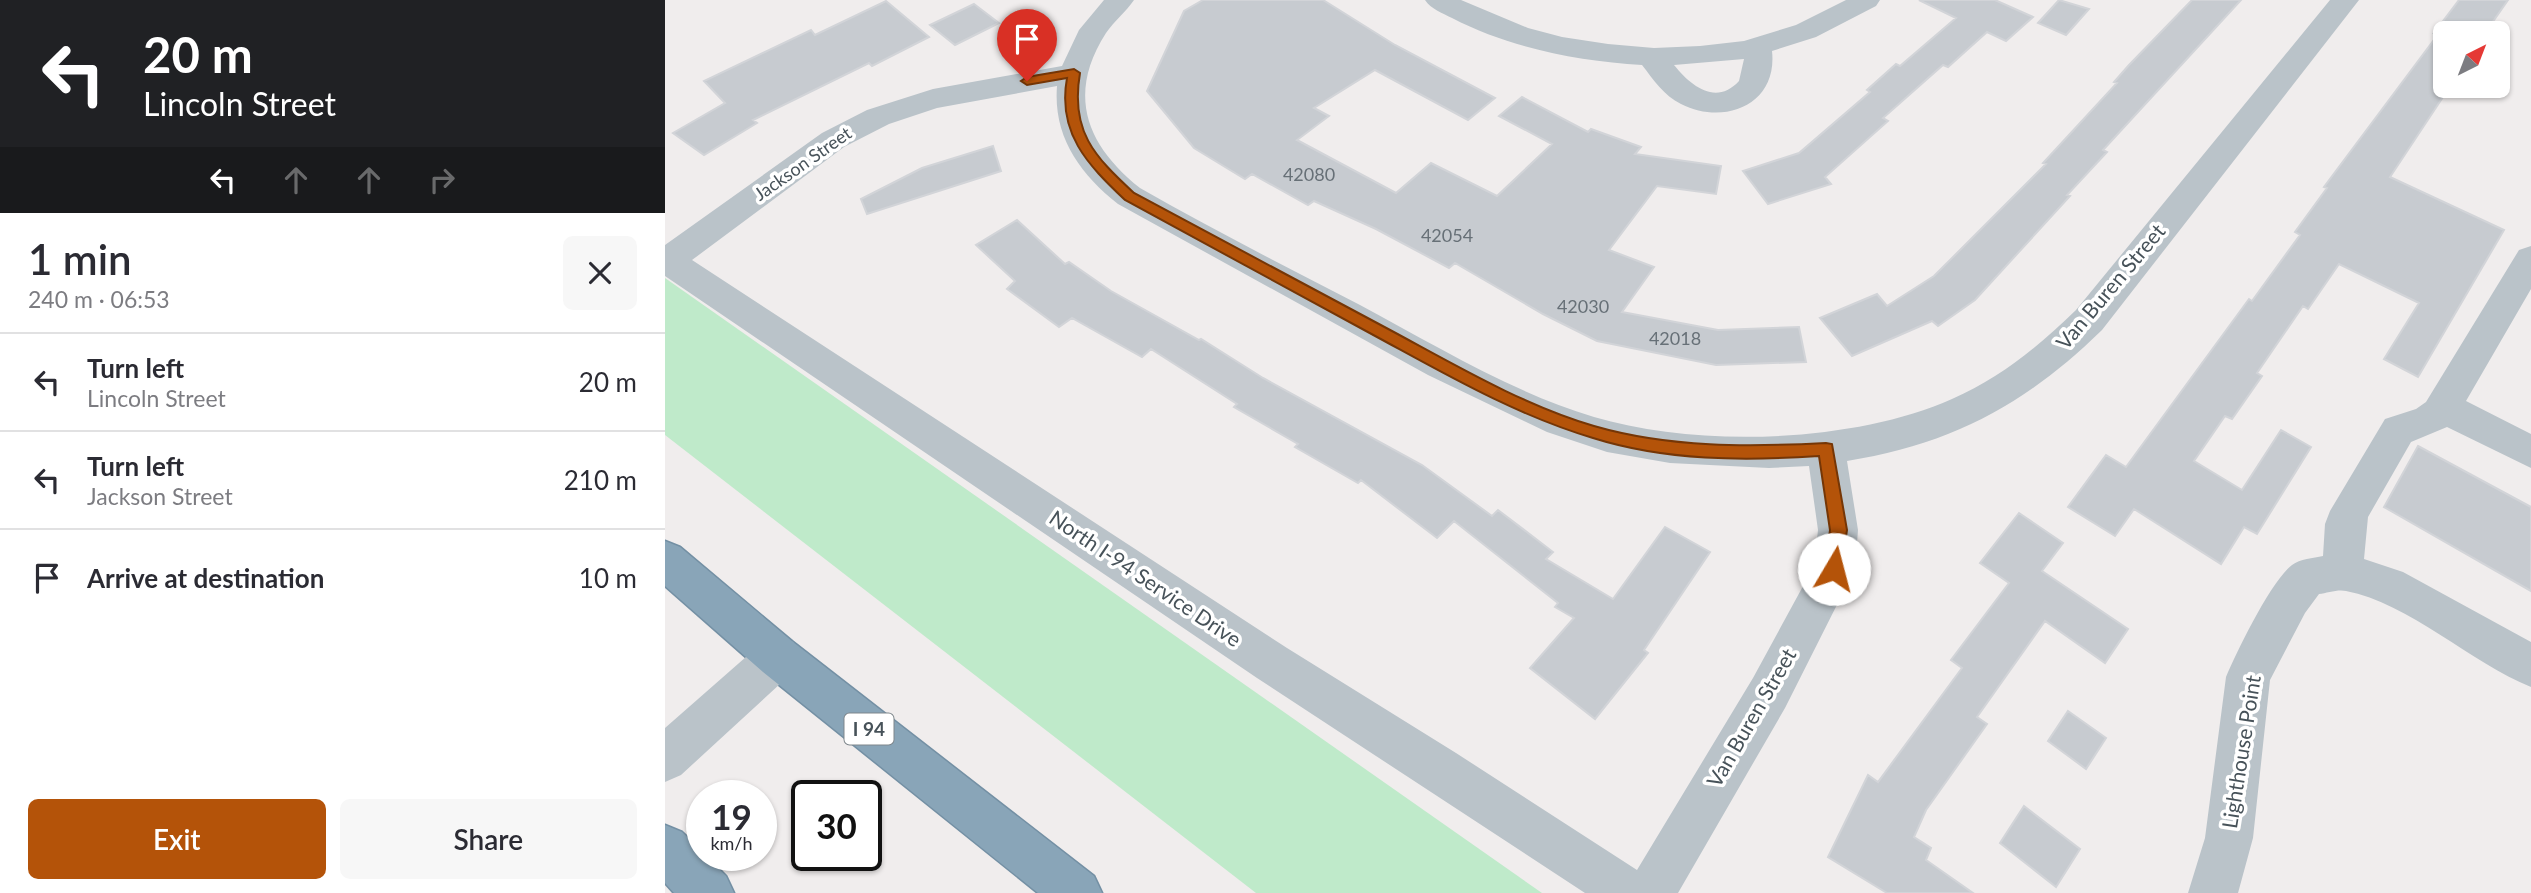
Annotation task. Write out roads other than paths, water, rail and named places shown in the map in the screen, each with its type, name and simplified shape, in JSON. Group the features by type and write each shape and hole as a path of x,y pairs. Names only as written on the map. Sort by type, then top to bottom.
{"highway":[{"name":"I 94","path":"665,560 778,657 1076,893"},
{"path":"665,849 709,893"}],"street":[{"path":"1120,0 1096,27 1082,51 1070,94 1074,127 1095,164 1129,197 1481,386 1550,417 1594,432 1681,449 1757,453 1826,449"},
{"path":"1439,0 1475,20 1538,41 1603,53 1650,56 1692,55 1783,40 1825,23 1866,0"},
{"name":"Van Buren Street","path":"1651,893 1769,693 1834,569 1838,530 1826,449 1889,438 1956,416 2012,386 2067,344 2345,0"},
{"path":"1650,56 1691,98 1709,103 1727,103 1751,87 1758,67 1757,45"},
{"name":"Jackson Street","path":"666,260 833,139 866,122 933,99 1074,73"},
{"path":"2343,571 2345,524 2350,511 2398,430 2428,422 2442,407 2531,259"},
{"name":"North I-94 Service Drive","path":"666,260 1272,663 1440,769 1628,893"},
{"path":"2442,407 2531,452"},
{"name":"Lighthouse Point","path":"2213,893 2229,838 2248,677 2290,599 2307,578 2343,571 2388,585 2476,632 2531,666"},
{"path":"665,759 778,657"}]}
